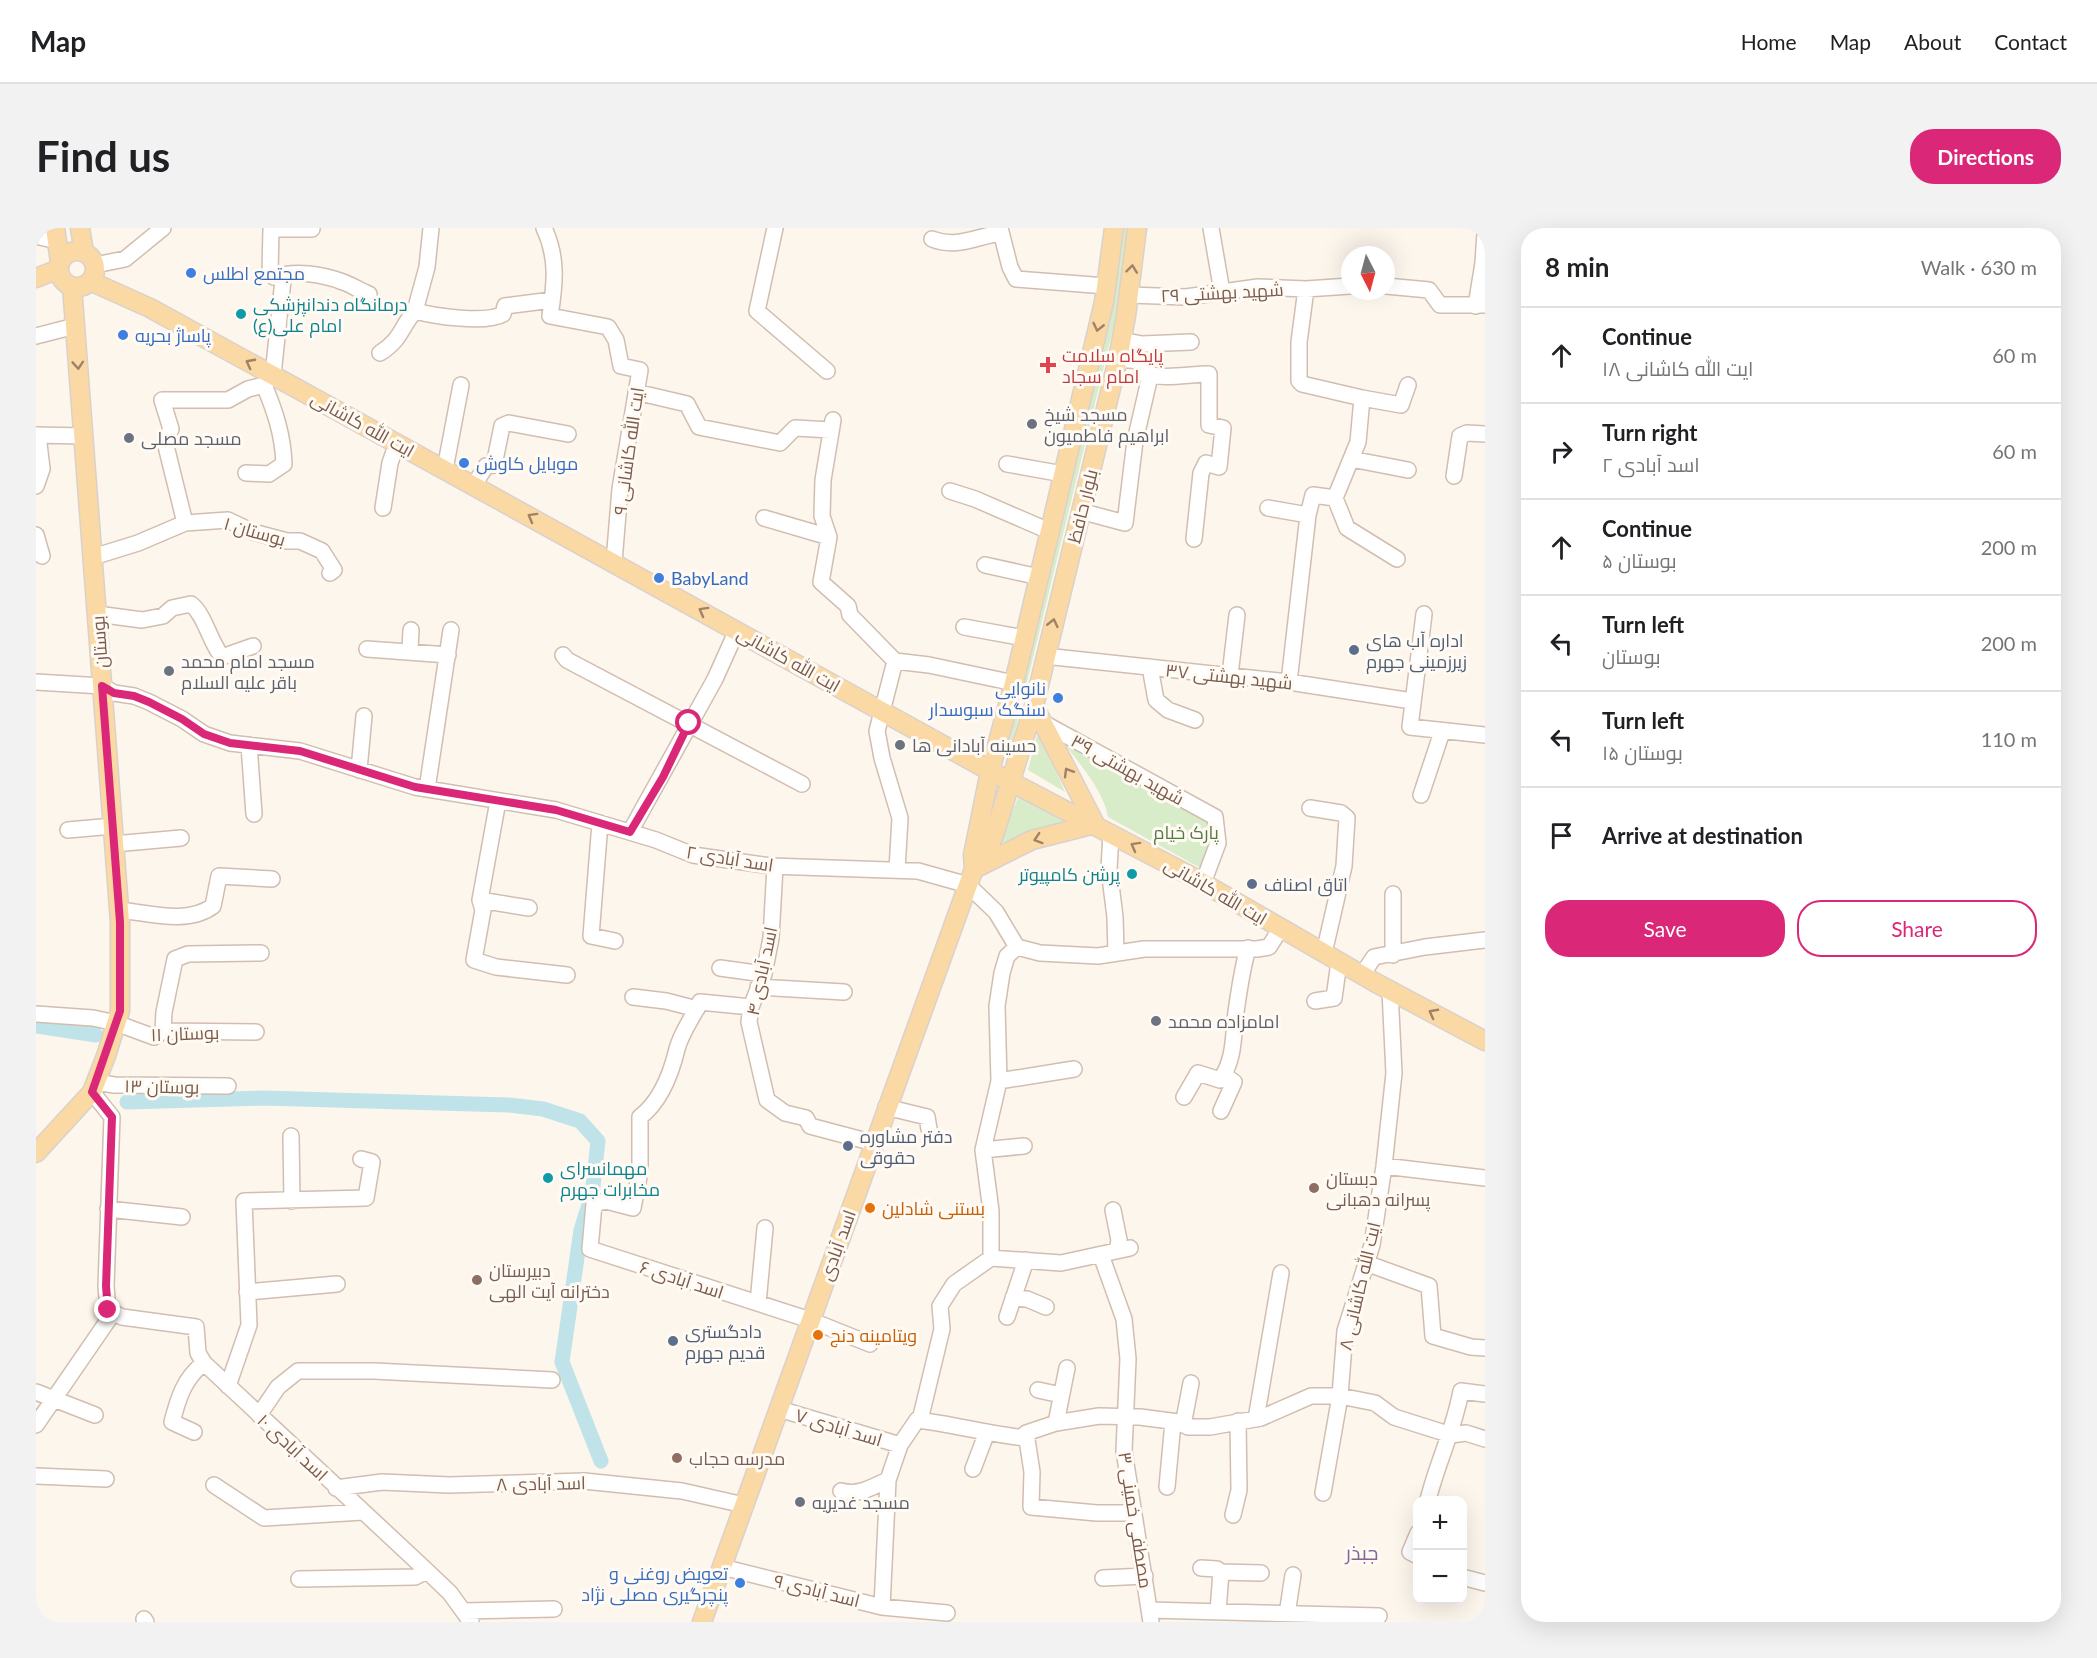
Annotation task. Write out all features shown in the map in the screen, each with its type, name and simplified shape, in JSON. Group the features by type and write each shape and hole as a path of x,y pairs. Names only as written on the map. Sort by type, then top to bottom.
{"main road":[{"path":"56,235 63,280 72,286 80,286 90,266 80,228"},
{"name":"بلوار حافظ","path":"990,771 1014,683 1106,286 1114,228"},
{"name":"بلوار حافظ","path":"1011,780 1037,713 1045,656 1118,359 1137,228"},
{"path":"36,278 60,266 68,253 90,266"},
{"name":"ایت الله کاشانی","path":"90,266 150,308 268,380 398,443 990,771 1103,828 1203,883 1390,991 1485,1041"},
{"name":"بوستان","path":"36,1153 94,1087 120,1011 119,910 72,286"},
{"path":"971,877 1032,840 1103,828 1037,713"},
{"name":"اسد آبادی","path":"702,1622 873,1143 971,877 973,855 990,771"},
{"name":"اسد آبادی","path":"971,877 985,858 1011,780"}],"street":[{"path":"90,266 125,260 163,228"},
{"path":"380,353 400,336 407,320 415,311 427,267 432,228"},
{"path":"415,311 433,315 486,318 503,314 505,306 552,300 556,270 552,246 544,228"},
{"path":"775,228 757,311 827,371"},
{"path":"1211,228 1222,292"},
{"path":"246,473 269,474 284,464 283,443 268,380 283,280 270,273 271,230 312,229"},
{"path":"932,238 942,243 961,244 1001,230 1010,267 1016,279 1106,286"},
{"path":"1395,287 1428,290 1440,305 1480,306 1485,233"},
{"path":"36,236 56,235"},
{"path":"274,277 296,272 310,274 344,282 369,294"},
{"name":"شهید بهشتی ۲۹","path":"1129,295 1186,297 1258,287 1306,289 1341,287"},
{"path":"1306,289 1299,342 1299,381 1302,384 1401,405 1408,385"},
{"name":"ایت الله کاشانی ۹","path":"552,300 550,316 608,327 616,340 621,366 640,370 620,489 614,562"},
{"path":"36,336 75,326"},
{"path":"1121,340 1142,344 1191,342"},
{"path":"1118,359 1140,361 1143,373 1150,376 1209,374 1209,425 1223,428 1219,467 1206,463 1201,473 1194,539"},
{"path":"1080,511 1125,523 1135,441 1150,376"},
{"path":"185,523 165,442 171,429 162,400 228,400 268,380"},
{"path":"445,469 461,385"},
{"path":"636,392 687,404 699,427 780,443 795,428 832,425 823,480 822,516 829,537 821,582 848,606 850,615 895,661 929,665 1014,683"},
{"path":"1362,398 1358,442 1335,498 1347,528 1397,559"},
{"path":"474,485 486,466 494,465 502,426 509,423 568,434"},
{"path":"1454,476 1460,436 1467,433 1485,434"},
{"path":"36,486 42,469 37,435 83,436"},
{"path":"382,508 390,463 398,443"},
{"path":"1352,459 1408,470"},
{"path":"1007,464 1063,474"},
{"path":"950,491 975,499 1049,531"},
{"path":"1289,682 1308,514 1313,495 1335,498"},
{"path":"1268,508 1308,514"},
{"path":"764,518 829,537"},
{"name":"بوستان ۱","path":"93,557 138,543 185,523 228,520 253,532 287,541 300,541 322,551 334,570 330,573"},
{"path":"36,535 42,556"},
{"path":"985,565 1039,578"},
{"path":"97,614 142,620 163,616 172,608 191,604 201,612 206,630 222,657 253,646"},
{"path":"1424,614 1410,728 1485,735"},
{"path":"1230,675 1237,615"},
{"path":"964,627 1024,638"},
{"path":"410,650 411,630"},
{"path":"427,789 451,630"},
{"path":"630,832 663,777 738,630"},
{"path":"367,649 410,650 448,655"},
{"path":"563,655 567,660 802,784"},
{"name":"شهید بهشتی ۳۷","path":"1045,656 1289,682 1412,701"},
{"path":"895,661 884,712 877,731 882,758 900,818 897,870"},
{"path":"1150,667 1156,700 1168,710 1195,720"},
{"name":"اسد آبادی ۲","path":"36,682 102,686 114,693 134,696 166,710 204,734 230,743 300,751 427,789 556,810 630,832 693,855 775,866 918,871 971,877"},
{"name":"شهید بهشتی ۳۹","path":"1037,713 1215,817 1218,843 1203,883"},
{"path":"359,770 364,716"},
{"path":"1421,795 1442,732"},
{"path":"249,745 255,814"},
{"path":"498,801 480,900 483,910 477,930 474,960 496,967 567,975"},
{"path":"1310,808 1341,813 1347,818 1344,866 1332,957 1334,998 1315,1001"},
{"path":"600,823 591,936 615,941"},
{"path":"1103,828 1115,917 1116,952"},
{"path":"68,830 181,838"},
{"name":"اسد آبادی ۴","path":"775,866 771,938 761,980 751,1007 749,1022 767,1100 784,1113 806,1118 810,1126 873,1143"},
{"path":"119,910 190,917 204,913 213,906 219,876 272,879"},
{"path":"971,877 1017,947 1056,955 1098,956 1144,949 1269,947 1281,928"},
{"path":"1393,894 1393,954"},
{"path":"480,900 528,908"},
{"path":"1362,975 1374,957 1425,946 1485,940"},
{"path":"991,1258 991,1211 983,1150 999,1081 997,1006 1007,956 1017,947"},
{"path":"1184,1097 1198,1073 1220,1080 1224,1075 1232,1054 1238,995 1248,948"},
{"path":"163,1031 164,1012 175,959 188,954 261,953"},
{"path":"720,968 761,980 844,992"},
{"name":"ایت الله کاشانی ۸","path":"1323,1493 1340,1396 1345,1331 1366,1263 1384,1166 1394,1073 1390,991"},
{"path":"633,997 666,1001 697,1009 700,1002 751,1007"},
{"name":"اسد آبادی ۶","path":"697,1009 677,1050 675,1065 659,1097 653,1108 640,1117 640,1171 633,1208 606,1201 594,1204 590,1249 810,1320 870,1344"},
{"path":"36,1014 93,1018 116,1023"},
{"name":"بوستان ۱۱","path":"116,1023 154,1037 163,1031 256,1032"},
{"path":"999,1081 1074,1069"},
{"path":"1221,1111 1234,1082 1224,1075"},
{"name":"بوستان ۱۳","path":"94,1087 114,1085 228,1086"},
{"path":"36,1425 111,1311 106,1286 112,1117 94,1087"},
{"path":"886,1107 927,1117 929,1129"},
{"path":"291,1136 292,1201"},
{"path":"983,1150 1024,1146"},
{"path":"228,1386 249,1325 244,1202 366,1198 372,1162 361,1160"},
{"path":"1384,1166 1485,1178"},
{"path":"108,1209 182,1217"},
{"path":"1027,1438 953,1426 940,1421 920,1420 942,1329 940,1306 954,1284 991,1258 1061,1263 1124,1249 1119,1240 1113,1210"},
{"path":"758,1303 765,1228"},
{"name":"مصطفی خمینی ۳","path":"1101,1255 1124,1319 1128,1359 1124,1451 1150,1616"},
{"path":"1007,1317 1026,1260"},
{"path":"1366,1263 1430,1286 1433,1336 1472,1347 1485,1348"},
{"path":"1256,1419 1281,1273"},
{"path":"247,1292 337,1284"},
{"path":"1014,1298 1027,1299 1046,1307"},
{"path":"111,1311 122,1317 196,1328 198,1353 204,1363 192,1372 178,1400 172,1422 194,1432"},
{"name":"اسد آبادی ۱۰","path":"204,1363 336,1488 427,1570 450,1593 467,1616"},
{"path":"1056,1423 1067,1368"},
{"path":"259,1415 278,1387 298,1371 374,1371 552,1380"},
{"path":"1167,1487 1178,1423 1191,1383"},
{"path":"1038,1390 1061,1395"},
{"path":"1429,1496 1451,1435 1461,1391 1485,1394"},
{"path":"36,1392 95,1415"},
{"path":"1133,1513 1031,1508 1032,1472 1026,1433 1056,1423 1099,1416 1210,1427 1256,1419 1278,1412 1287,1405 1311,1396 1340,1396 1375,1403 1394,1417 1451,1435 1466,1433 1485,1438"},
{"name":"اسد آبادی ۷","path":"779,1409 900,1445 917,1420 920,1420"},
{"path":"1233,1515 1239,1490 1238,1421"},
{"path":"973,1469 987,1432"},
{"path":"882,1606 888,1480 900,1445"},
{"path":"36,1476 106,1479"},
{"path":"841,1491 851,1494 863,1492 888,1480"},
{"name":"اسد آبادی ۸","path":"336,1488 382,1482 449,1485 584,1481 682,1491 744,1505"},
{"path":"214,1485 264,1518 363,1512"},
{"name":"اسد آبادی ۹","path":"722,1567 882,1606 947,1613"},
{"path":"1201,1568 1216,1569 1221,1572 1260,1573"},
{"path":"299,1579 415,1577 427,1570"},
{"path":"1218,1611 1221,1572"},
{"path":"1287,1614 1293,1575"},
{"path":"1103,1578 1145,1576"},
{"path":"1467,1579 1485,1583"},
{"path":"467,1616 554,1609"},
{"path":"1150,1616 1218,1611 1379,1616"}],"green space":[{"path":"1121,228 1127,228 1122,292 1013,740 1008,739 1114,290"},
{"path":"1038,731 1065,792 1028,770"},
{"name":"پارک خیام","path":"1067,741 1212,819 1214,844 1204,870 1108,817 1102,798 1086,771 1067,747"},
{"path":"1019,796 1071,823 1033,831 996,845"}],"waterway":[{"path":"36,1026 96,1035"},
{"path":"127,1102 263,1098 509,1105 543,1109 580,1121 598,1141 592,1195 581,1230 562,1362 601,1461"}],"place":[{"name":"مجتمع اطلس","path":"191,273"},
{"name":"درمانگاه دندانپزشکی امام علی(ع)","path":"241,314"},
{"name":"پاساژ بحریه","path":"123,335"},
{"name":"پایگاه سلامت امام سجاد","path":"1048,365"},
{"name":"مسجد شیخ ابراهیم فاطمیون","path":"1032,424"},
{"name":"مسجد مصلی","path":"129,438"},
{"name":"موبایل کاوش","path":"464,463"},
{"name":"BabyLand","path":"659,578"},
{"name":"اداره آب های زیرزمینی جهرم","path":"1354,650"},
{"name":"مسجد امام محمد باقر علیه السلام","path":"169,671"},
{"name":"نانوایی سنگک سبوسدار","path":"1058,698"},
{"name":"حسینه آبادانی ها","path":"900,745"},
{"name":"پرشن کامپیوتر","path":"1132,874"},
{"name":"اتاق اصناف","path":"1252,884"},
{"name":"امامزاده محمد","path":"1156,1021"},
{"name":"دفتر مشاوره حقوقی","path":"848,1146"},
{"name":"مهمانسرای مخابرات جهرم","path":"548,1178"},
{"name":"دبستان پسرانه دهبانی","path":"1314,1188"},
{"name":"بستنی شادلین","path":"870,1208"},
{"name":"دبیرستان دخترانه آیت الهی","path":"477,1280"},
{"name":"ویتامینه دنج","path":"818,1335"},
{"name":"دادگستری قدیم جهرم","path":"673,1341"},
{"name":"مدرسه حجاب","path":"677,1458"},
{"name":"مسجد غدیریه","path":"800,1502"},
{"name":"تعویض روغنی و پنچرگیری مصلی نژاد","path":"740,1583"}],"district":[{"name":"جبذر","path":"1362,1552"}],"route":[{"path":"108,1310 106,1286 112,1117 92,1092 120,1011 120,922 102,686 114,693 134,696 149,702 182,719 204,734 230,743 300,751 344,767 372,773 415,787 464,797 556,810 630,832 663,777 689,723"}]}
